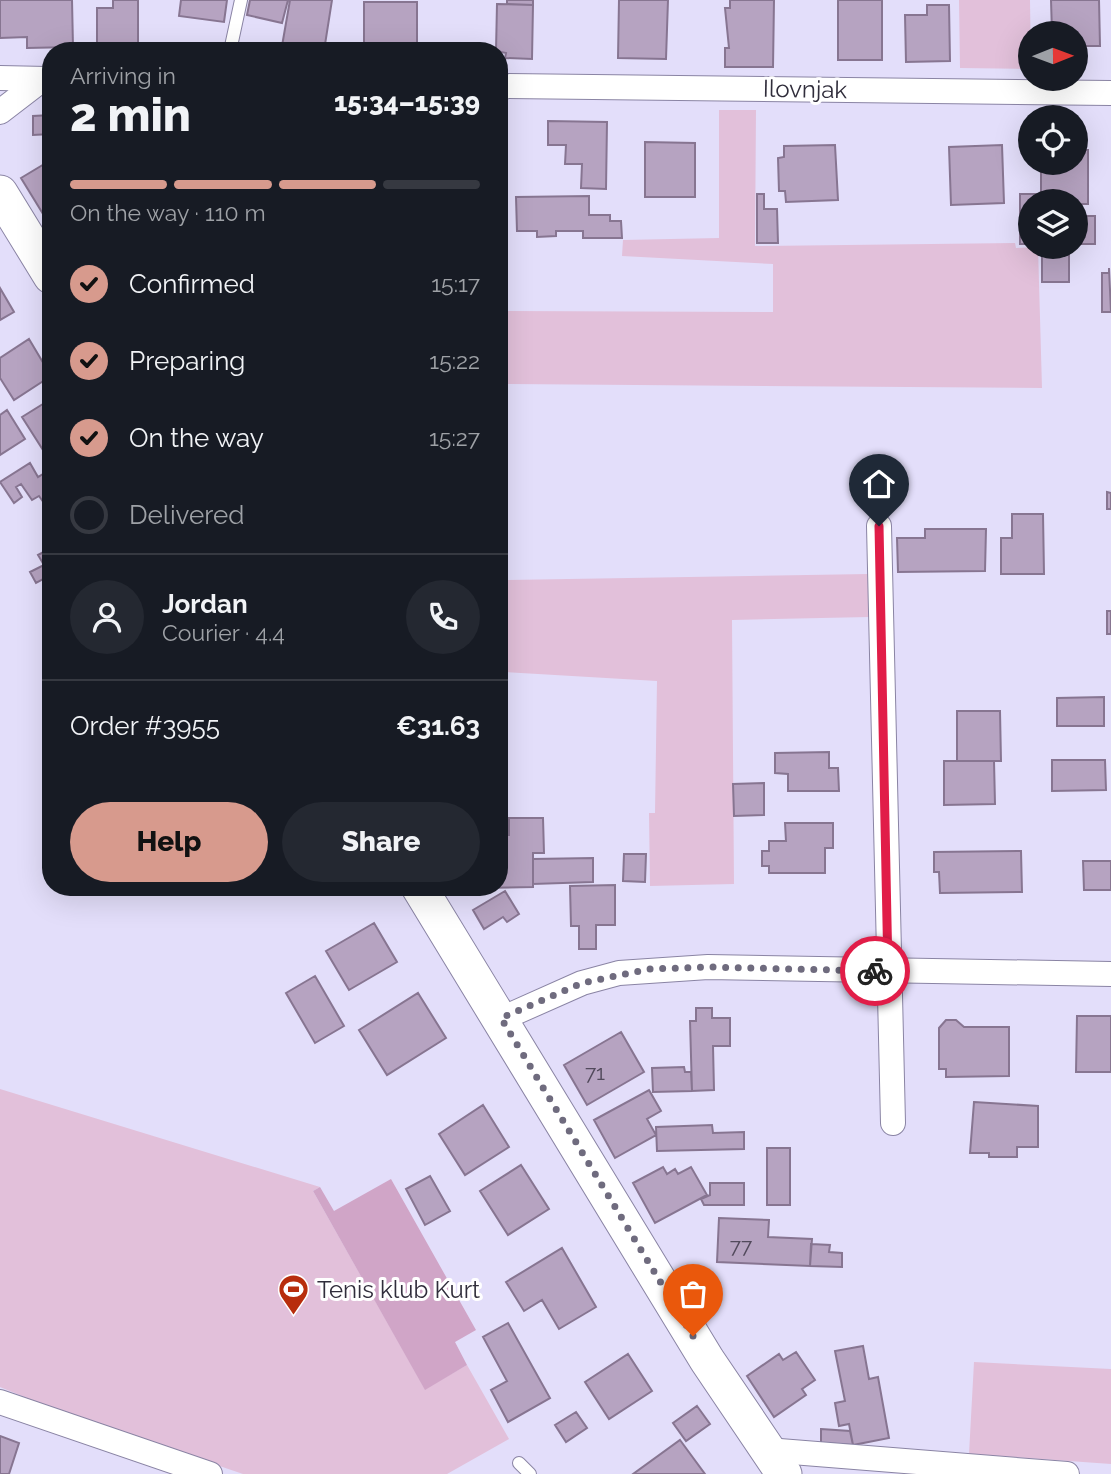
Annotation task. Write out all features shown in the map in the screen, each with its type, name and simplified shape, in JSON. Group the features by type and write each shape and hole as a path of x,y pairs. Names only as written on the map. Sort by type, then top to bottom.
{"main road":[{"path":"0,193 42,261"},
{"path":"425,896 707,1360 775,1462"}],"street":[{"path":"0,78 42,79"},
{"path":"0,112 42,83"},
{"name":"Ilovnjak","path":"508,86 1111,93"},
{"path":"879,526 893,1123"},
{"path":"501,1018 582,983 650,969 708,967 1111,974"},
{"path":"0,1402 211,1474"},
{"path":"775,1462 1067,1474"}],"lane":[{"path":"232,42 241,0"},
{"path":"519,1462 530,1474"}],"shaded area":[{"path":"959,0 1030,0 1030,21 1018,21 1018,69 960,68"},
{"path":"719,110 756,110 755,246 1015,243 1018,259 1038,259 1042,388 508,384 508,311 773,312 773,264 622,256 623,240 719,238"},
{"path":"868,574 869,617 732,620 734,884 650,886 649,813 655,813 657,681 508,672 508,580"},
{"path":"0,1089 320,1187 313,1191 425,1389 467,1365 509,1439 447,1474 243,1474 61,1412 0,1387"},
{"path":"391,1179 476,1330 455,1342 467,1365 425,1390 313,1191 320,1187 334,1211"},
{"path":"974,1362 1111,1369 1111,1464 969,1454"}],"building":[{"path":"0,0 72,0 73,42 42,42 42,48 27,48 27,37 0,38"},
{"path":"113,0 138,0 138,42 97,42 97,8 113,8"},
{"path":"181,0 227,0 224,22 179,16"},
{"path":"250,0 288,0 282,23 247,15"},
{"path":"290,0 332,0 325,42 283,42"},
{"path":"507,0 533,0 533,5 507,4"},
{"path":"619,0 668,0 666,59 618,58"},
{"path":"730,0 774,0 773,67 725,67 725,48 729,48 725,8 730,8"},
{"path":"838,0 882,0 882,60 838,60"},
{"path":"1051,0 1099,0 1100,46 1088,46 1088,21 1052,21"},
{"path":"364,2 417,2 417,42 364,42"},
{"path":"497,4 533,5 532,59 508,58 508,42 496,42"},
{"path":"927,5 949,5 950,61 906,62 905,15 927,15"},
{"path":"33,116 42,116 42,134 33,135"},
{"path":"548,121 607,122 606,189 581,188 582,164 565,164 566,145 548,145"},
{"path":"645,142 695,143 695,197 645,197"},
{"path":"835,145 838,200 786,202 785,191 779,191 778,158 784,157 784,146"},
{"path":"1002,145 1004,203 951,205 949,147"},
{"path":"42,165 42,212 21,178"},
{"path":"1041,175 1088,175 1088,189 1041,189"},
{"path":"757,194 764,194 764,209 777,209 778,243 757,243"},
{"path":"589,196 589,215 610,215 610,221 621,221 622,238 583,238 583,231 556,231 556,236 537,237 537,231 517,231 516,197"},
{"path":"1088,216 1095,216 1095,244 1088,244"},
{"path":"1042,259 1069,259 1069,282 1042,282"},
{"path":"1109,268 1111,312 1102,312 1102,273 1109,273"},
{"path":"0,288 14,312 0,320"},
{"path":"29,339 42,361 42,382 14,400 0,378 0,358"},
{"path":"42,405 42,448 22,417"},
{"path":"7,410 25,439 0,455 0,415"},
{"path":"30,463 38,477 42,475 42,500 39,496 32,500 21,484 16,487 22,497 14,503 0,482"},
{"path":"1107,492 1111,493 1111,509 1107,509"},
{"path":"1012,514 1043,514 1044,574 1001,574 1001,538 1012,538"},
{"path":"925,529 986,529 985,571 898,572 897,538 925,538"},
{"path":"42,566 42,580 36,583 30,572"},
{"path":"1107,611 1111,611 1111,634 1107,634"},
{"path":"1104,697 1104,726 1057,726 1057,698"},
{"path":"957,711 1000,711 1001,761 957,761"},
{"path":"829,752 829,768 838,768 839,791 788,791 788,774 775,773 775,753"},
{"path":"1052,760 1105,760 1106,790 1052,791"},
{"path":"944,761 994,761 995,804 944,805"},
{"path":"764,783 764,815 734,816 733,784"},
{"path":"509,818 543,818 544,853 533,853 533,887 508,887"},
{"path":"785,823 833,823 833,848 825,848 825,873 769,873 769,866 762,866 762,851 769,851 769,841 786,841"},
{"path":"1021,851 1022,892 940,893 939,872 934,872 934,852"},
{"path":"624,854 646,854 645,882 623,881"},
{"path":"593,858 593,882 533,884 533,859"},
{"path":"1083,861 1111,861 1111,890 1084,890"},
{"path":"615,885 615,925 596,925 596,949 579,949 579,926 571,926 570,886"},
{"path":"497,896 508,896 519,914 507,922 503,917 484,929 473,910"},
{"path":"374,923 397,962 349,990 326,951"},
{"path":"315,976 344,1026 315,1043 286,993"},
{"path":"418,993 446,1038 387,1075 359,1030"},
{"path":"696,1008 712,1008 712,1018 730,1018 730,1046 713,1046 714,1090 692,1091 690,1021 696,1021"},
{"path":"1077,1016 1111,1016 1111,1072 1076,1072"},
{"path":"946,1020 956,1020 964,1027 1009,1027 1009,1076 946,1077 946,1069 939,1069 939,1028"},
{"path":"621,1032 644,1072 587,1105 564,1065"},
{"path":"684,1067 685,1072 691,1072 692,1091 653,1092 652,1068"},
{"path":"649,1090 661,1111 647,1119 656,1135 615,1158 594,1120"},
{"path":"974,1102 1038,1106 1038,1147 1017,1147 1017,1157 989,1157 989,1153 970,1153"},
{"path":"483,1105 509,1147 465,1175 439,1134"},
{"path":"712,1125 713,1133 744,1132 744,1149 657,1151 656,1127"},
{"path":"767,1148 790,1148 790,1205 767,1205"},
{"path":"521,1165 549,1209 508,1235 480,1191"},
{"path":"663,1167 667,1174 675,1169 678,1174 691,1167 707,1195 655,1223 633,1183"},
{"path":"430,1176 450,1211 425,1225 406,1189"},
{"path":"710,1183 744,1183 744,1205 704,1205 701,1199 710,1195"},
{"path":"719,1218 769,1220 768,1237 812,1239 810,1266 717,1262"},
{"path":"811,1244 830,1245 829,1252 842,1253 842,1267 810,1266"},
{"path":"562,1248 596,1307 559,1329 542,1300 524,1311 506,1282"},
{"path":"508,1323 550,1398 508,1422 491,1390 507,1381 483,1337"},
{"path":"863,1346 869,1379 878,1377 889,1438 853,1445 849,1424 839,1426 835,1403 845,1401 835,1351"},
{"path":"796,1352 815,1380 802,1389 806,1395 774,1417 747,1376 779,1354 783,1360"},
{"path":"628,1354 652,1391 609,1419 585,1382"},
{"path":"697,1406 710,1424 686,1441 673,1423"},
{"path":"576,1412 587,1428 566,1442 555,1425"},
{"path":"821,1429 850,1431 853,1445 821,1443"},
{"path":"0,1436 19,1443 9,1474 0,1474"},
{"path":"680,1440 705,1474 633,1474"}],"way so far":[{"path":"693,1336 501,1018 582,983 620,973 650,969 708,967 875,971"}],"place":[{"name":"Tenis klub Kurt","path":"294,1316"}],"route":[{"path":"875,971 888,971 879,526"}]}
